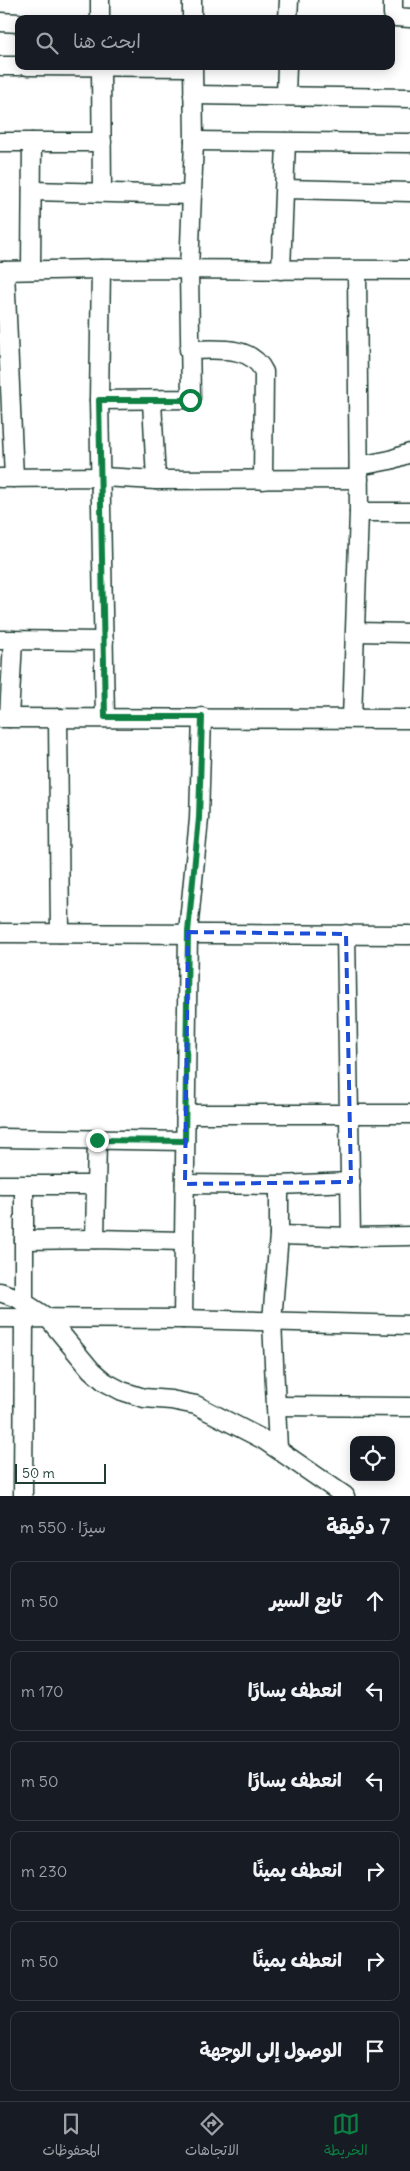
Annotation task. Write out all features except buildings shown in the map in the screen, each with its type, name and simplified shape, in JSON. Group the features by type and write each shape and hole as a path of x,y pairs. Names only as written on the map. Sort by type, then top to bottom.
{"street":[{"path":"100,0 100,15"},
{"path":"192,0 192,15"},
{"path":"288,15 289,0"},
{"path":"393,0 394,15"},
{"path":"395,17 410,18"},
{"path":"0,22 15,22"},
{"path":"0,66 15,66"},
{"path":"101,70 102,192"},
{"path":"99,400 190,400 189,271 194,142 193,70"},
{"path":"286,95 287,70"},
{"path":"193,94 410,98"},
{"path":"0,142 102,142"},
{"path":"30,270 32,142"},
{"path":"194,142 410,143"},
{"path":"281,270 286,142"},
{"path":"284,189 410,192"},
{"path":"32,192 192,195"},
{"path":"101,269 99,400 102,477 105,717"},
{"path":"410,270 189,271 101,269 2,271 7,478 102,477 156,480 263,480 359,473 410,453"},
{"path":"352,718 359,512 357,270"},
{"path":"189,350 226,350 242,353 255,358 261,366 264,372 263,480"},
{"path":"152,400 156,480"},
{"path":"359,512 410,512"},
{"path":"356,632 410,634"},
{"path":"104,641 6,640 5,718 410,719"},
{"path":"183,1319 188,932 199,818 202,717"},
{"path":"58,718 60,933"},
{"path":"0,933 188,932 410,935"},
{"path":"346,934 351,1237"},
{"path":"185,1114 410,1114"},
{"path":"0,1138 185,1141"},
{"path":"95,1239 97,1140"},
{"path":"185,1184 279,1185 351,1182"},
{"path":"0,1185 96,1184"},
{"path":"278,1449 272,1321 279,1235 279,1185"},
{"path":"23,1496 24,1186"},
{"path":"279,1235 410,1236"},
{"path":"24,1240 184,1241"},
{"path":"0,1292 24,1310 48,1318 183,1319 410,1325"},
{"path":"0,1318 24,1310"},
{"path":"48,1318 91,1370 105,1382 144,1398 172,1400 196,1405 264,1440 345,1496"},
{"path":"276,1406 410,1407"}],"highlighted area":[{"path":"188,932 346,934 351,1182 185,1184"}],"route":[{"path":"97,1140 185,1141 188,932 199,818 202,717 105,717 102,477 99,400 190,400"}]}
